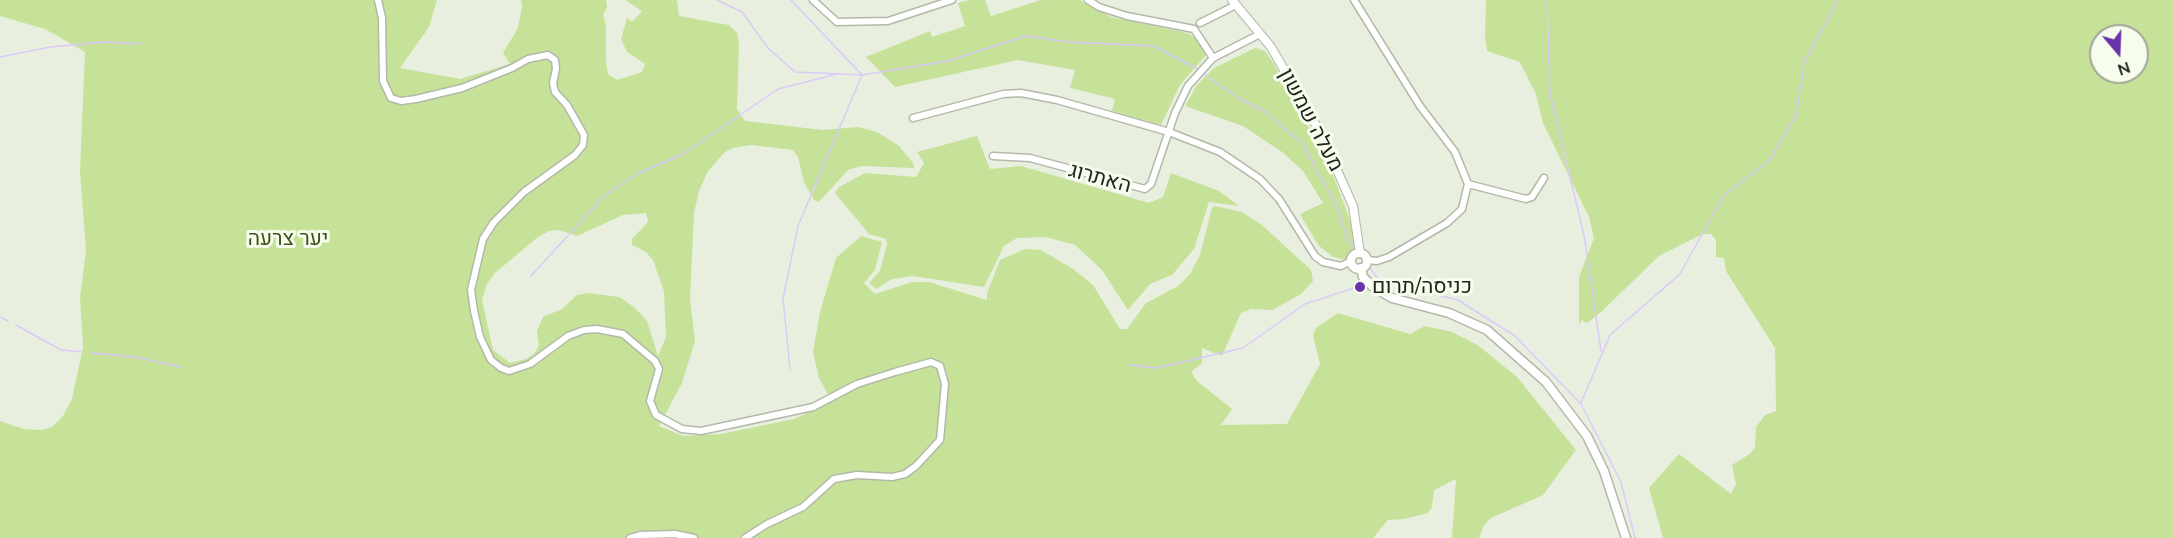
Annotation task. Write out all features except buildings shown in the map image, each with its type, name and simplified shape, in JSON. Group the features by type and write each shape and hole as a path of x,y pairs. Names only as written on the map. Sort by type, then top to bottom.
{"main road":[{"path":"1361,268 1354,267 1351,261 1354,255 1363,256 1361,268 1366,280 1392,298 1449,313 1487,330 1546,382 1587,436 1604,471 1626,538"}],"street":[{"path":"378,0 382,18 383,81 391,98 401,100 444,93 512,68 528,59 548,55 555,60 553,83 555,92 567,105 584,135 583,145 575,155 540,178 516,199 494,222 483,239 471,290 480,337 491,360 501,368 509,371 530,364 568,336 584,330 597,329 622,334 655,361 659,369 650,401 656,415 682,429 701,431 813,406 856,384 904,369 931,362 940,366 945,384 940,440 916,466 905,474 892,477 857,475 834,479 803,507 767,524 745,538"},
{"path":"813,0 837,22 888,21 952,0"},
{"path":"1088,0 1099,7 1127,16 1194,29 1213,58"},
{"path":"1354,0 1420,106 1455,152 1468,184 1462,209 1447,223 1389,257 1377,261 1363,256"},
{"path":"1200,23 1234,2"},
{"name":"מעלה שמשון","path":"1234,2 1260,33 1310,112 1345,186 1357,220 1363,256"},
{"path":"1168,132 1188,86 1213,58 1260,33"},
{"path":"913,118 1003,94 1021,93 1057,100 1168,132 1220,152 1260,179 1279,199 1315,256 1323,262 1341,266 1351,261"},
{"name":"האתרוג","path":"993,156 1030,158 1145,189 1151,184 1168,132"},
{"path":"1468,184 1526,199 1532,197 1544,178"},
{"path":"630,538 640,535 675,534 694,538"}],"green space":[{"name":"יער צרעה","path":"0,0 437,0 429,27 400,68 460,79 510,64 503,53 518,28 521,0 606,0 607,7 603,15 606,25 606,62 608,74 617,80 642,72 645,64 627,52 621,39 627,18 632,22 642,11 625,0 677,0 679,16 729,25 737,33 739,44 737,109 745,121 823,130 858,127 877,132 899,146 913,163 914,168 861,166 848,170 819,202 814,200 804,182 798,157 793,150 751,145 733,148 725,152 708,171 699,191 694,213 690,299 695,341 682,383 659,426 683,436 721,434 794,419 832,402 819,378 813,352 820,312 836,258 861,236 882,242 875,270 864,283 875,294 912,282 929,282 987,300 987,293 1000,260 1025,249 1041,250 1073,269 1093,285 1120,329 1127,329 1146,303 1178,286 1190,274 1200,255 1212,208 1215,206 1242,212 1262,225 1311,270 1313,281 1301,294 1272,310 1251,309 1241,313 1222,356 1202,348 1202,363 1191,372 1197,381 1232,409 1221,425 1287,424 1320,364 1313,335 1316,328 1338,313 1410,334 1425,326 1452,332 1479,346 1517,377 1576,450 1543,495 1491,518 1484,525 1479,538 1452,538 1456,479 1434,490 1432,507 1428,513 1388,520 1373,538 0,538 0,421 24,429 41,430 52,427 63,416 72,399 83,347 80,298 86,250 80,171 85,52 45,29 0,16","holes":["646,213 648,222 632,239 632,245 646,252 653,260 664,291 666,337 658,356 647,321 634,307 619,297 588,293 577,295 562,309 543,317 537,331 539,345 534,354 526,359 510,363 493,350 482,300 487,284 495,273 538,237 549,231 559,230 577,236 623,215"]},
{"path":"985,0 991,16 1041,0 1080,0 1111,17 1187,33 1193,36 1207,54 1180,85 1161,125 1112,111 1115,99 1070,88 1075,70 1018,60 895,87 866,57 930,31 932,37 965,26 958,3"},
{"path":"1486,0 2173,0 2173,538 1663,538 1649,488 1679,454 1731,494 1736,484 1732,465 1750,454 1755,447 1756,427 1765,415 1776,411 1775,348 1726,271 1724,258 1716,257 1716,240 1711,234 1703,234 1659,256 1601,312 1587,323 1582,320 1579,325 1579,277 1594,238 1589,217 1543,123 1536,94 1520,62 1487,51"},
{"path":"1255,48 1265,51 1274,64 1329,165 1354,230 1357,247 1347,260 1333,257 1318,245 1300,214 1323,203 1303,171 1282,152 1243,126 1185,106 1197,85 1214,68"},
{"path":"977,136 990,169 1021,166 1149,203 1163,197 1171,173 1219,191 1239,206 1209,202 1194,249 1172,275 1150,284 1128,310 1102,270 1075,245 1046,237 1017,238 1004,246 984,287 913,276 892,279 876,289 869,283 880,271 887,244 886,239 869,234 835,193 839,187 865,173 916,177 924,163 917,152"}],"waterway":[{"path":"717,0 742,12 768,48 795,72 862,75 948,61 1026,36 1068,42 1154,46 1199,70"},
{"path":"790,369 783,299 798,226 862,75 791,0"},
{"path":"1547,0 1550,94 1584,235 1601,351"},
{"path":"1581,403 1610,335 1680,274 1724,195 1769,161 1797,113 1804,63 1838,0"},
{"path":"0,57 50,47 105,42 141,44"},
{"path":"1203,73 1238,98 1264,111 1303,144 1338,209 1347,239 1357,251"},
{"path":"531,276 604,196 637,174 683,154 778,89 837,74"},
{"path":"1360,255 1379,280 1458,300 1515,336 1581,404 1621,482 1635,538"},
{"path":"1129,365 1157,368 1243,348 1305,304 1366,284"},
{"path":"0,317 8,321"},
{"path":"16,325 61,350 83,352"},
{"path":"91,353 135,357 181,367"}],"place":[{"name":"כניסה/תרום","path":"1360,287"}]}
